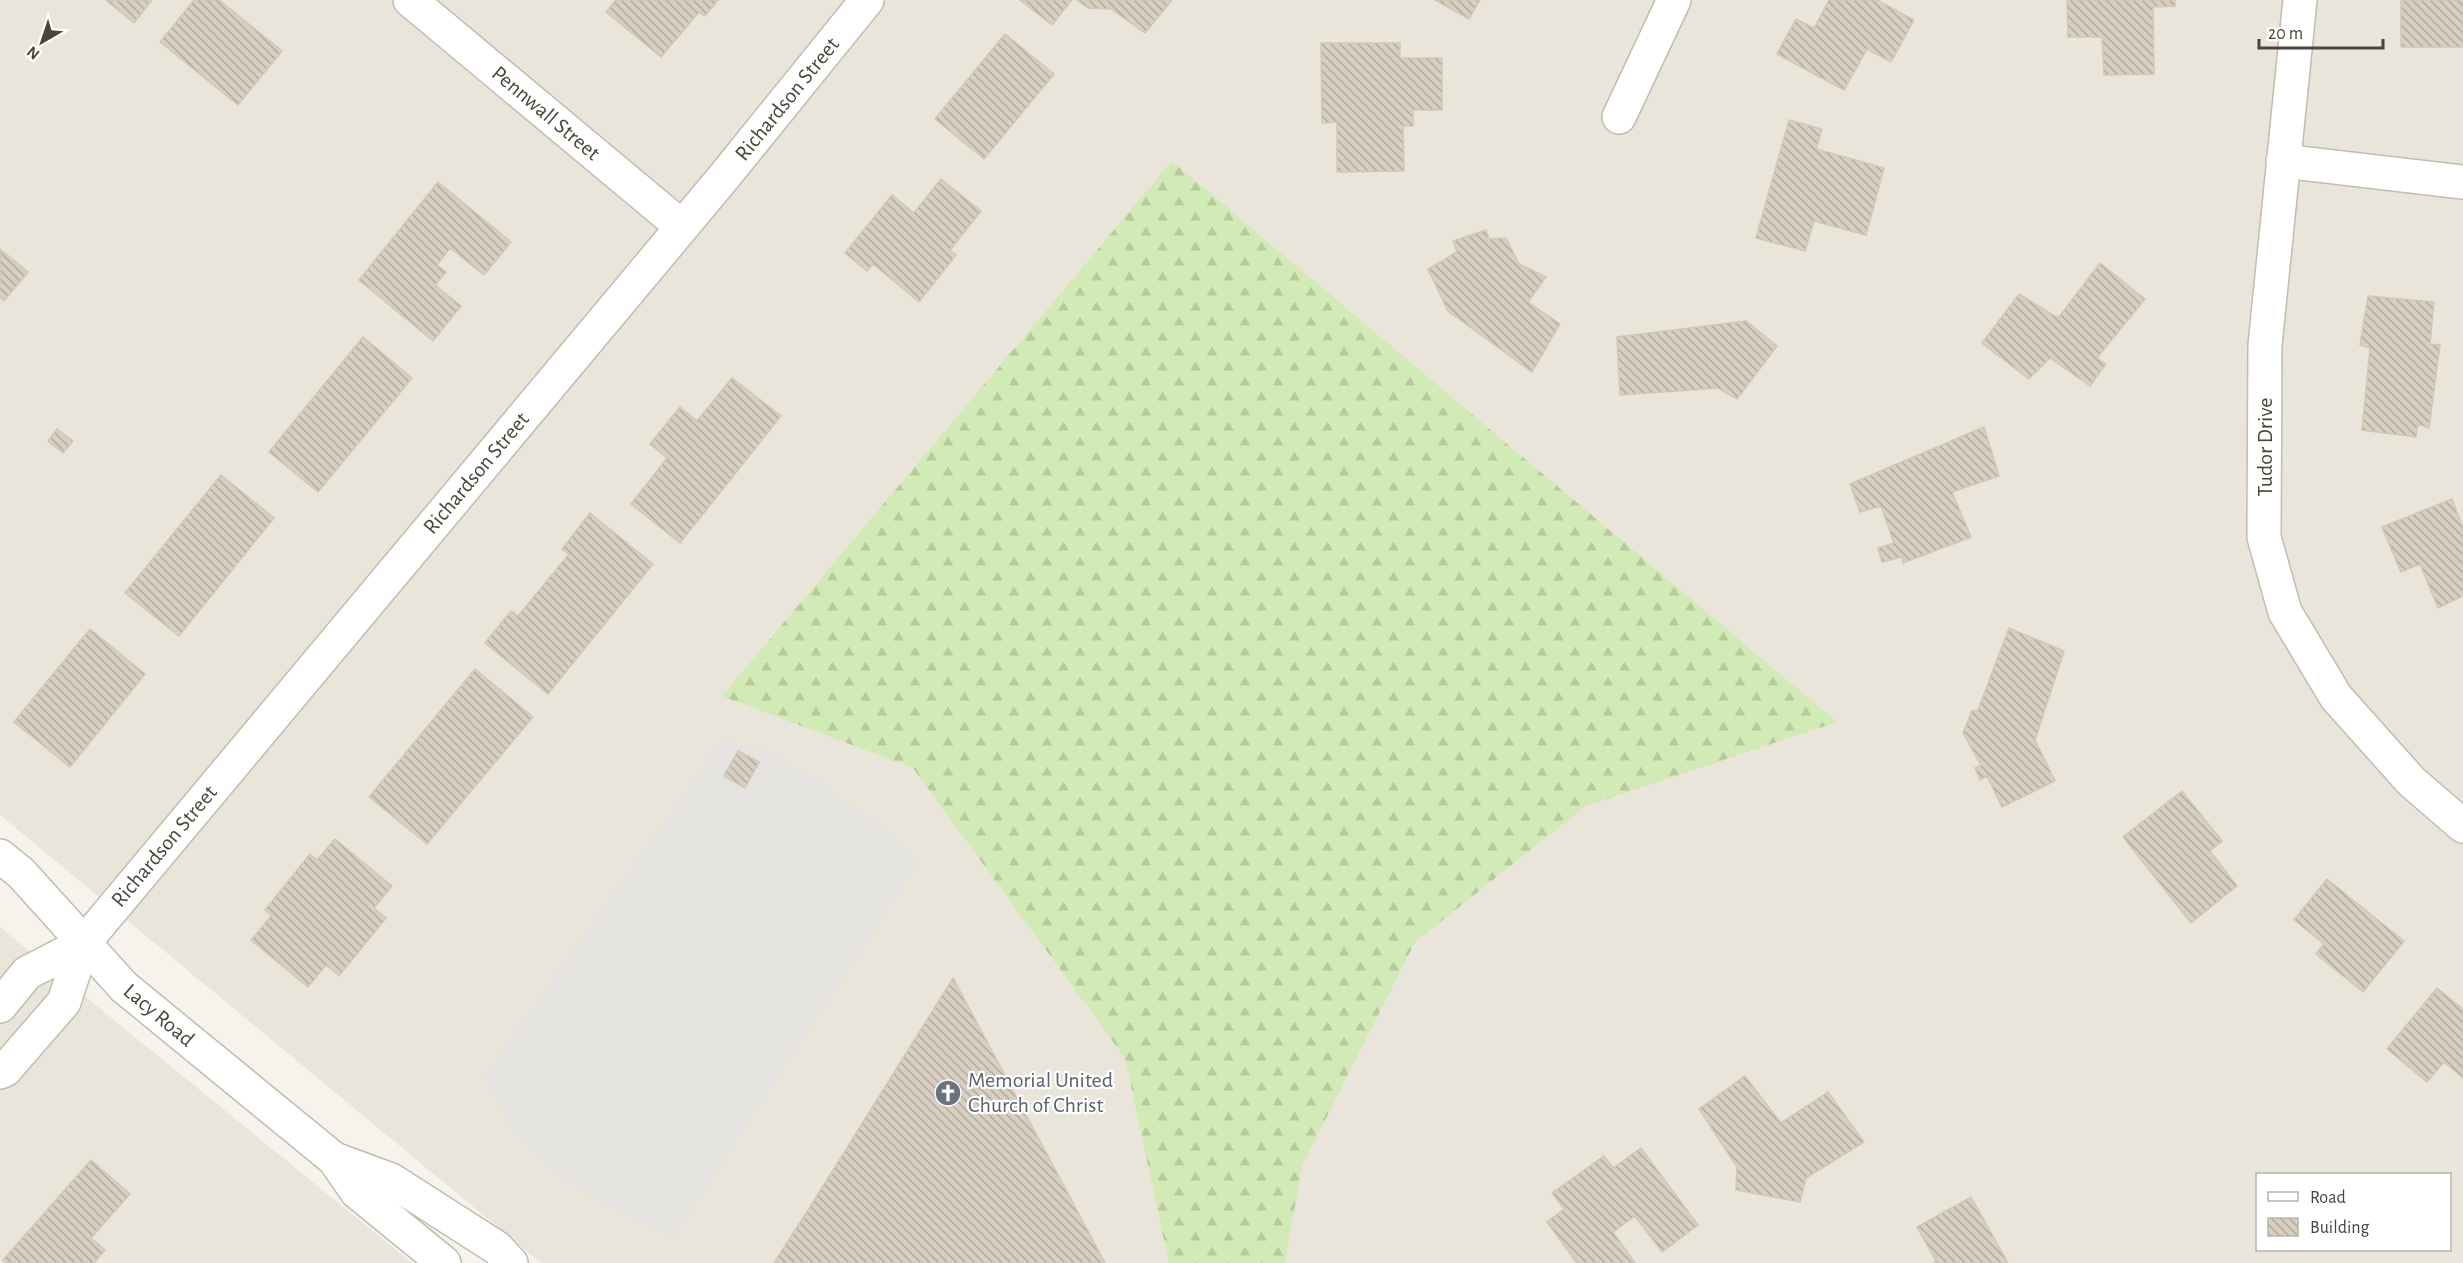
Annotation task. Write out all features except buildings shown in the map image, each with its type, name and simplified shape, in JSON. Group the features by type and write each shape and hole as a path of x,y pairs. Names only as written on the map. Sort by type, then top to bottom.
{"street":[{"name":"Pennwall Street","path":"410,0 681,226"},
{"name":"Richardson Street","path":"0,1072 5,1070 64,1002 83,944 867,0"},
{"path":"1619,117 1674,0"},
{"name":"Tudor Drive","path":"2300,0 2265,345 2264,537 2285,612 2336,697 2411,782 2463,826"},
{"path":"2283,161 2463,182"},
{"name":"Lacy Road","path":"0,856 21,873 124,987 334,1160 357,1192 444,1263"},
{"name":"Richardson Street","path":"0,1006 27,974 83,944"},
{"name":"Lacy Road","path":"334,1160 391,1180 496,1248 511,1263"}],"shaded area":[{"path":"0,0 2463,0 2463,1263 541,1263 0,815"},
{"path":"724,738 766,751 820,782 881,827 920,860 673,1237 609,1207 557,1173 515,1133 484,1077"},
{"path":"0,927 412,1263 0,1263"}],"green space":[{"path":"1172,161 1837,722 1586,806 1415,942 1302,1166 1285,1263 1169,1263 1125,1058 913,768 722,696"}],"place":[{"name":"Memorial United Church of Christ","path":"948,1093"}]}
